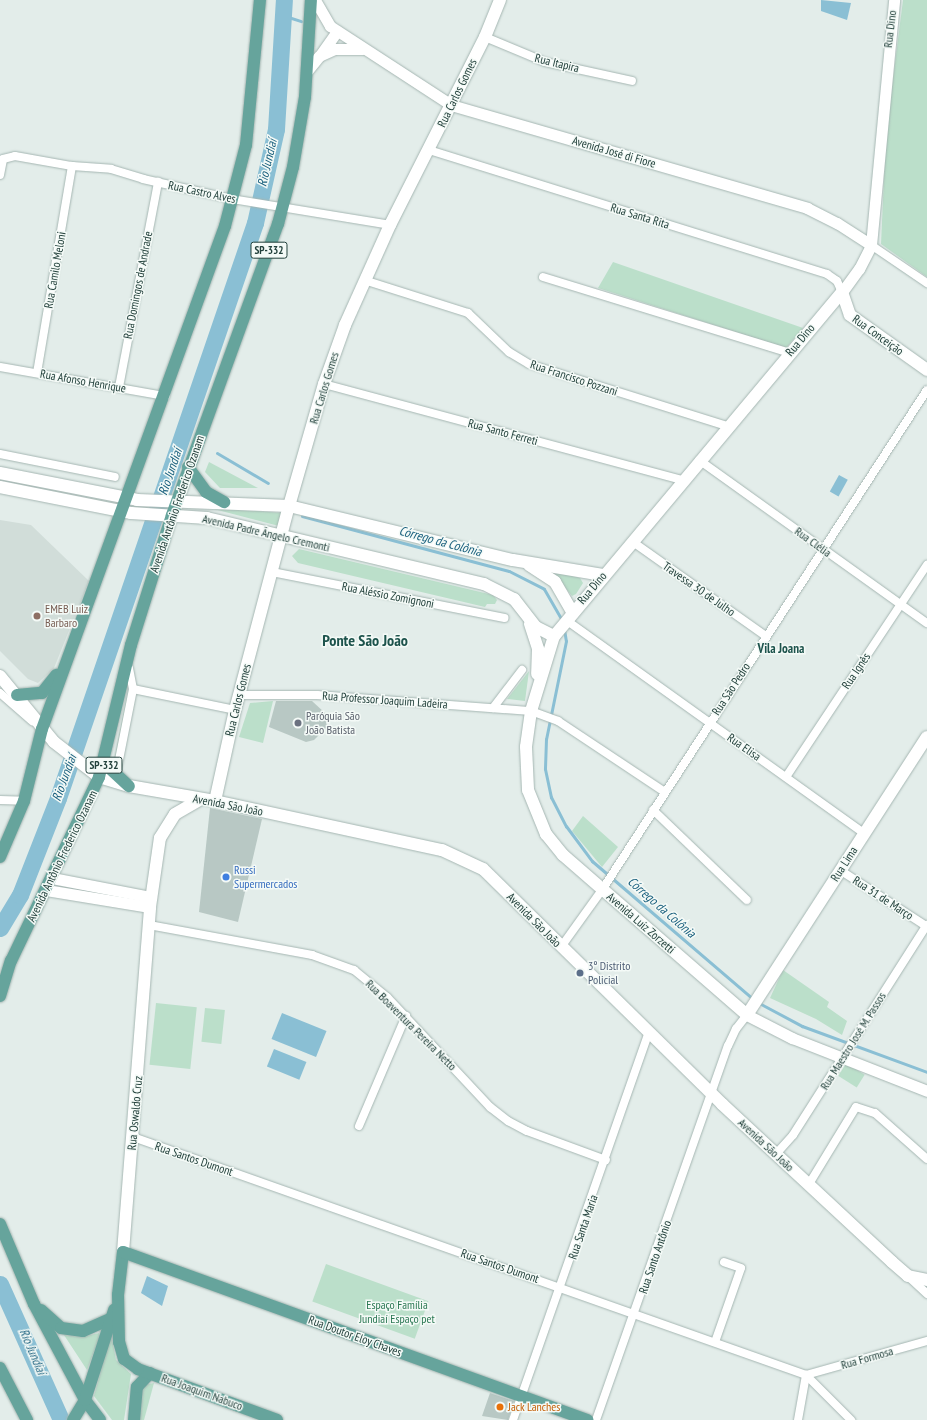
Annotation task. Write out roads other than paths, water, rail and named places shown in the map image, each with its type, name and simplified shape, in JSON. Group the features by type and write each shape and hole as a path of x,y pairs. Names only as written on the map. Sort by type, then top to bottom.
{"main road":[{"path":"0,857 24,801 42,729 69,653 132,499 225,226 236,200 246,145 260,0"},
{"name":"Avenida Antônio Frederico Ozanam","path":"0,996 10,961 52,878 94,774 104,763 131,645 173,502 188,466 293,167 307,71 311,0"},
{"name":"Rua Carlos Gomes","path":"209,800 235,710 289,506 324,384 345,325 367,281 390,225 485,37 500,0"},
{"name":"Rua Dino","path":"563,624 603,575 633,542 727,426 842,292"},
{"name":"Rua Conceição","path":"842,292 850,315 927,370"},
{"path":"188,466 206,492 224,502"},
{"name":"Avenida Padre Ângelo Cremonti","path":"0,473 132,499 289,506 513,560 603,575"},
{"name":"Avenida Padre Ângelo Cremonti","path":"0,487 127,512 207,518 281,537 484,584 502,592 522,609 542,633 563,624 555,582 544,573 513,560"},
{"name":"Avenida Padre Ângelo Cremonti","path":"522,609 538,649 536,691"},
{"name":"Avenida Luiz Zorzetti","path":"563,624 536,691 536,712 526,769 534,808 546,834 563,855 605,886 749,1012"},
{"path":"17,696 30,696 48,688 69,653"},
{"name":"Avenida São João","path":"0,676 54,742 94,774 129,786 209,800 442,850 467,859 483,869 561,947 713,1094 908,1276"},
{"name":"Rua Lima","path":"749,1012 927,737"},
{"path":"104,763 129,786"},
{"name":"Rua Oswaldo Cruz","path":"150,1373 128,1363 121,1352 118,1295 124,1252 150,902 160,838 175,814 209,800"},
{"path":"0,1224 34,1304 85,1400 100,1420"},
{"name":"Rua Doutor Eloy Chaves","path":"124,1252 588,1420"},
{"path":"908,1276 927,1280"},
{"path":"75,1417 85,1400 118,1295"},
{"path":"34,1304 61,1328 83,1331 112,1318"},
{"path":"0,1368 27,1420"},
{"path":"134,1420 137,1387 150,1373"},
{"name":"Rua Joaquim Nabuco","path":"150,1373 277,1420"}],"street":[{"name":"Avenida José di Fiore","path":"315,0 322,18 337,31 362,49 451,105 806,208 837,223 871,245"},
{"name":"Rua Dino","path":"842,292 859,269 871,245 894,0"},
{"path":"307,71 337,31"},
{"name":"Rua Itapira","path":"485,37 545,62 632,81"},
{"path":"319,56 335,48 362,49"},
{"name":"Rua Santa Rita","path":"429,150 827,274 837,281 842,292"},
{"name":"Rua Castro Alves","path":"0,175 3,159 15,156 72,166 111,169 158,182 236,200 390,225"},
{"name":"Rua Camilo Meloni","path":"37,373 72,166"},
{"name":"Rua Domingos de Andrade","path":"119,387 158,182"},
{"path":"871,245 927,283"},
{"path":"543,277 790,353"},
{"name":"Rua Francisco Pozzani","path":"367,281 468,314 509,352 529,364 727,426"},
{"name":"Rua Afonso Henrique","path":"0,367 166,396"},
{"name":"Rua Santo Ferreti","path":"324,384 683,480"},
{"name":"Rua São Pedro","path":"561,947 605,886 709,723 927,390"},
{"path":"0,454 115,477"},
{"name":"Rua Clélia","path":"699,460 927,623"},
{"name":"Travessa 30 de Julho","path":"633,542 766,636"},
{"name":"Rua Ignês","path":"786,777 927,565"},
{"name":"Rua Aléssio Zomignoni","path":"272,572 505,618"},
{"name":"Rua Elisa","path":"563,624 709,723 864,833"},
{"path":"116,775 132,689 129,672 131,645"},
{"path":"493,708 522,670"},
{"path":"132,689 235,710"},
{"name":"Avenida São João","path":"0,693 42,729"},
{"name":"Rua Professor Joaquim Ladeira","path":"239,695 317,695 536,712 558,721 665,792"},
{"path":"0,800 24,801"},
{"path":"653,810 747,900"},
{"name":"Rua 31 de Março","path":"840,870 927,926"},
{"path":"52,878 150,902"},
{"path":"46,890 150,902"},
{"name":"Rua Boaventura Pereira Netto","path":"149,925 264,945 336,962 371,981 406,1016 490,1107 508,1121 527,1131 606,1160"},
{"name":"Rua Maestro José M. Passos","path":"776,1154 793,1135 927,926"},
{"path":"713,1094 736,1029 749,1012"},
{"name":"Avenida Luiz Zorzetti","path":"749,1012 792,1038 845,1055 927,1090"},
{"path":"359,1126 406,1016"},
{"name":"Rua Santa Maria","path":"514,1420 562,1288 649,1032"},
{"name":"Rua Santo Antônio","path":"596,1420 713,1094"},
{"path":"809,1184 856,1108 875,1113 927,1159"},
{"name":"Rua Santos Dumont","path":"133,1137 806,1375 851,1420"},
{"path":"715,1342 741,1268 724,1262"},
{"name":"Avenida São João","path":"908,1276 927,1294"},
{"name":"Rua Formosa","path":"806,1375 927,1341"},
{"path":"798,1420 806,1375"}],"water":[{"path":"821,0 851,3 847,20 821,11"},
{"path":"839,475 848,480 839,496 830,492"},
{"path":"282,1013 327,1031 316,1057 272,1039"},
{"path":"274,1049 306,1062 299,1080 267,1067"},
{"path":"147,1276 168,1286 162,1306 141,1293"}],"waterway":[{"name":"Rio Jundiaí","path":"0,928 20,895 58,798 255,223 276,129 284,0"},
{"path":"282,15 301,21"},
{"name":"Córrego da Colônia","path":"217,453 268,483"},
{"name":"Córrego da Colônia","path":"302,516 509,571 544,589 563,622"},
{"name":"Córrego da Colônia","path":"564,629 566,641 546,739 545,769 551,797 566,826 592,861 754,1000"},
{"name":"Córrego da Colônia","path":"759,1003 802,1026 927,1072"},
{"name":"Rio Jundiaí","path":"0,1284 61,1420"}],"place":[{"name":"EMEB Luiz Barbaro","path":"37,616"},
{"name":"Paróquia São João Batista","path":"298,723"},
{"name":"Russi Supermercados","path":"226,877"},
{"name":"3º Distrito Policial","path":"580,973"},
{"name":"Jack Lanches","path":"500,1407"}],"district":[{"name":"Ponte São João","path":"365,640"},
{"name":"Vila Joana","path":"781,649"}],"park label":[{"name":"Espaço Família Jundiaí Espaço pet","path":"397,1312"}]}
